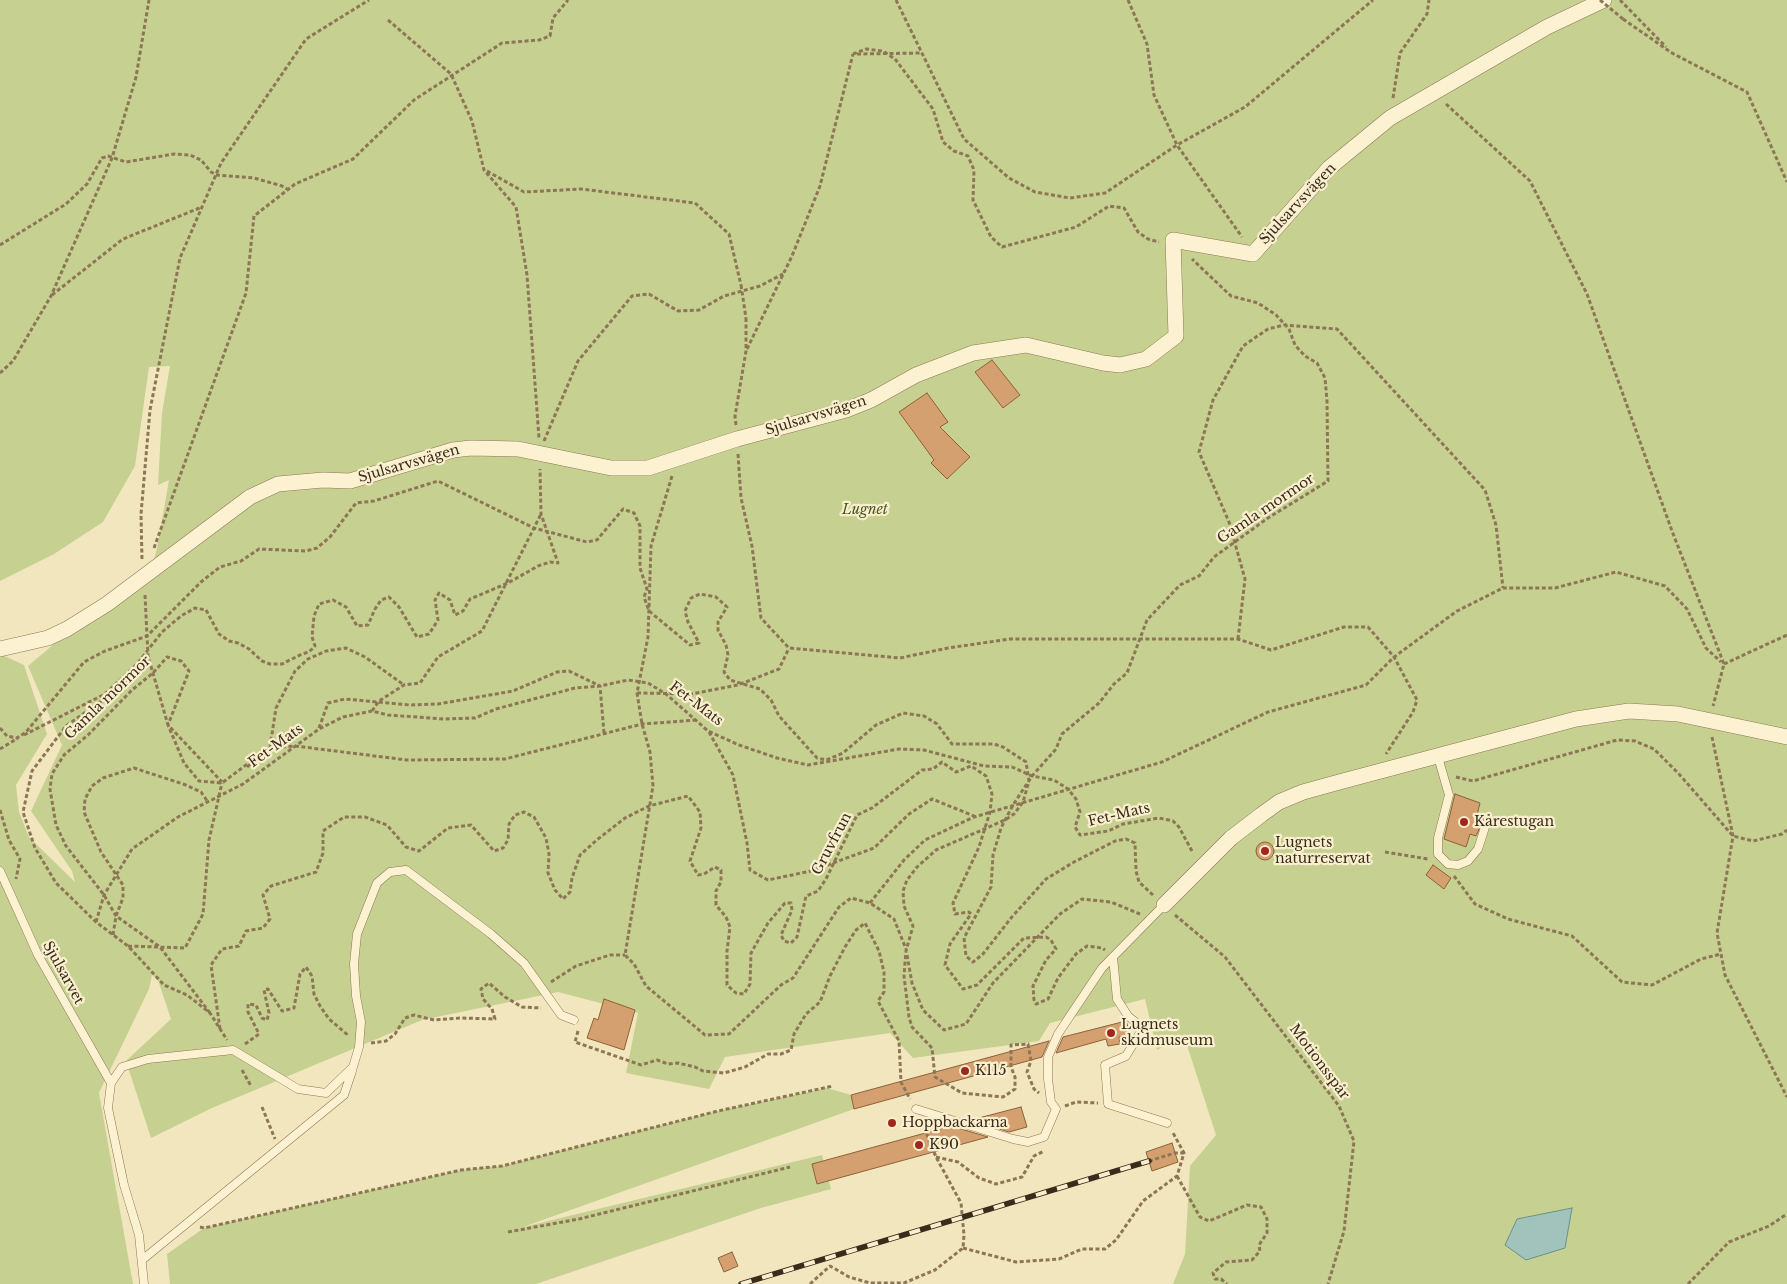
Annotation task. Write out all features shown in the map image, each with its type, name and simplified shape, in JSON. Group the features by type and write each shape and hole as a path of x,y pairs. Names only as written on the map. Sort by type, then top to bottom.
{"street":[{"name":"Sjulsarvsvägen","path":"0,649 48,638 66,629 107,604 250,497 278,484 323,480 350,481 453,450 492,447 539,453 577,462 630,470 648,468 737,440 846,410 871,400 916,375 973,353 1026,345 1103,363 1120,365 1146,359 1176,336 1173,240 1253,254 1329,168 1390,118 1432,91 1547,27 1602,0"},
{"path":"1164,905 1231,838 1279,802 1303,792 1592,716 1629,711 1665,712 1787,737"}],"lane":[{"path":"1438,757 1449,795 1438,838 1438,854 1448,864 1458,865 1468,861 1478,849 1486,824"},
{"name":"Sjulsarvet","path":"0,870 38,954 111,1083"},
{"path":"142,1260 279,1151 344,1095 359,1047 361,1022 356,996 354,964 357,934 377,883 390,872 406,870 491,934 524,963 561,1015 574,1020"},
{"path":"916,1109 1028,1142 1044,1137 1056,1109 1051,1102 1048,1057 1058,1034 1102,968 1164,905"},
{"path":"1113,957 1117,999 1128,1016 1143,1028 1126,1056 1105,1065 1108,1104 1168,1123"},
{"path":"144,1284 139,1235 124,1185 108,1108 111,1083 122,1067 148,1059 233,1050 298,1090 326,1093 353,1067"}],"path":[{"path":"0,373 13,361 51,296 112,158 136,77 149,0"},
{"path":"369,0 306,39 222,163 180,258 150,410 141,514 148,656 168,725 184,763 199,781 222,783 256,761 270,748 295,746 407,760 505,759 642,724 697,720"},
{"path":"153,552 246,293 254,216 295,184 353,159 414,100 502,43 539,40 550,36 554,18 568,0"},
{"path":"896,0 964,139 1009,178 1035,192 1070,198 1105,193 1176,145 1244,107 1365,4 1373,0"},
{"path":"1128,0 1147,44 1154,95 1176,145 1253,254"},
{"path":"1390,118 1400,53 1427,14 1430,0"},
{"path":"1602,0 1622,19 1672,53 1747,92 1787,182"},
{"path":"1619,0 1672,53"},
{"path":"0,749 105,694 148,650 162,632 181,616 195,608 206,610 219,634 229,641 249,649 262,661 270,664 282,664 309,652 315,646 312,637 314,616 319,604 333,600 346,607 357,626 363,626 368,625 378,604 389,597 400,607 416,637 429,634 438,620 435,600 439,593 450,600 455,614 463,611 470,599 508,583 538,566 550,562 558,564 541,514 537,390 527,275 516,207 484,170 472,121 452,74 388,20"},
{"path":"853,54 866,49 883,51 895,59 932,109 943,142 954,151 968,156 974,170 973,200 991,237 1002,247 1076,227 1109,206 1124,208 1138,232 1148,238 1159,242 1173,240"},
{"path":"853,54 922,52"},
{"path":"746,351 783,274 820,186 853,54"},
{"path":"1432,91 1530,181 1586,294 1672,532 1724,664 1709,720 1733,836 1717,933 1725,975 1787,1097"},
{"path":"0,246 66,204 87,184 102,158 112,158 126,162 174,154 190,155 201,160 216,175 254,178 282,186 287,190"},
{"path":"484,170 524,192 581,190 695,203 728,234 742,285 746,318 746,351 735,416"},
{"path":"51,296 123,239 202,207"},
{"name":"Gamla mormor","path":"1164,905 1139,882 1136,871 1134,843 1126,839 1115,841 1046,879 1011,918 983,954 973,962 966,956 964,938 991,888 993,855 1013,805 1032,776 1056,749 1062,734 1100,703 1114,684 1128,673 1138,639 1147,620 1180,585 1199,576 1214,557 1268,518 1328,481 1330,461 1326,441 1327,401 1325,378 1317,363 1305,356 1295,345 1289,329 1276,315 1258,303 1231,296 1173,240"},
{"path":"539,453 578,362 632,296 649,294 678,311 699,310 724,296 760,286 783,274"},
{"path":"1238,639 1245,580 1229,522 1200,452 1213,400 1243,346 1268,329 1284,325 1337,329 1485,490 1496,525 1503,588"},
{"path":"737,440 741,498 752,546 762,618 790,648 900,658 948,648 1010,639 1238,639 1271,650 1344,627 1368,627 1394,657 1417,700 1413,712 1374,773"},
{"path":"625,955 653,786 650,752 642,724 637,693 648,637 651,546 676,460"},
{"path":"0,728 7,736 18,738 26,732 84,662 105,651 147,636 201,582 220,567 241,561 259,549 306,551 317,548 330,537 356,503 407,491 422,484 438,481 534,528 587,542 597,540 623,509 634,513 640,526 640,568 647,589 644,597 649,611 690,644 700,643 688,622 685,611 691,598 700,594 716,597 727,607 718,622 718,630 726,645 728,655 724,672 730,680 760,689 771,700 779,716 817,758 826,760 843,753 876,725 902,713 914,714 937,724 952,744 994,744 1003,747 1026,762 1029,781 1023,802 1006,820 936,850 917,867 907,880 903,891 904,906 913,926 906,951 904,976 912,1027 932,1048 935,1077 962,1093 1003,1097 1015,1090 1015,1077 1011,1067 1011,1045 1028,1044 1031,1061 1027,1072 1034,1089 1056,1109"},
{"path":"372,711 379,702 404,685 420,683 438,657 482,631 508,583 541,514"},
{"path":"870,903 904,860 925,840 974,816 1162,762 1268,712 1366,685 1394,657 1457,611 1503,588 1555,588 1616,572 1665,586 1687,609 1706,648 1724,664"},
{"path":"1724,664 1787,634"},
{"path":"270,748 276,708 294,671 308,659 326,651 346,648 365,657 404,685"},
{"path":"637,693 691,694 743,683 779,670 790,648"},
{"path":"148,656 117,690 66,726 32,771 23,812 35,848 56,883 96,922 128,946 164,985 187,995 210,1013 233,1050"},
{"name":"Gamla mormor","path":"168,725 189,671 180,660 167,657 153,673 132,690 64,755 52,774 50,789 56,825 66,846 104,895 116,916 160,947 210,1013"},
{"path":"318,729 328,704 345,699 410,705 472,699 513,691 558,672 569,671 600,686 604,733"},
{"name":"Fet-Mats","path":"96,922 104,895 132,849 178,816 243,784 318,729 343,717 372,711 388,715 444,720 475,718 496,709 575,688 600,686 628,680 640,681 666,694 708,731 739,745 808,765 900,749 924,750 984,766 1012,767 1032,776 1054,780 1068,789 1076,798 1080,812 1075,827 1080,835 1108,831 1124,824 1159,818 1173,821 1193,852 1194,863 1198,870"},
{"path":"168,725 222,783"},
{"path":"708,731 733,775 747,843 750,870 768,880 811,871 874,848 909,814 932,799 974,816"},
{"path":"1443,775 1472,781 1617,740 1635,741 1654,749 1679,774 1733,836 1752,841 1782,834 1787,830"},
{"name":"Gruvfrun","path":"220,1029 211,965 222,949 239,946 246,931 263,928 270,919 263,895 271,886 316,872 323,853 323,830 344,816 365,817 387,825 406,847 419,851 448,828 471,825 494,851 503,848 508,840 509,824 515,814 524,812 534,816 546,838 550,854 548,874 555,890 563,899 570,892 572,878 580,855 625,818 649,806 688,796 700,812 701,828 690,861 698,875 704,874 715,867 721,870 721,882 716,891 716,905 726,917 730,927 727,951 727,985 736,993 744,994 750,984 751,953 768,923 785,903 791,903 792,910 782,935 784,941 791,943 797,937 806,896 818,891 836,862 857,815 872,808 922,770 933,768 942,762 956,772 971,766 986,776 992,794 990,812 979,847 952,903 955,914 969,912 971,914 950,944 945,965 963,989 977,985 1024,938 1037,937"},
{"path":"113,936 116,916 123,898 123,885 101,852 84,812 85,799 92,786 103,778 134,768 186,784 201,792 208,802"},
{"path":"128,946 185,948 203,914 209,840 222,783"},
{"path":"0,810 10,840 20,859 19,871 10,892"},
{"path":"1385,852 1432,860"},
{"path":"1451,871 1475,904 1508,919 1572,936 1622,982 1652,985 1701,959 1721,954"},
{"path":"542,988 576,966 610,955 625,955 634,964 646,986 705,1035 729,1034 781,985 793,978 839,907 851,898 870,903 894,919 906,951 912,984 924,1010 944,1030 966,1024 993,983 1060,914 1082,899 1111,902 1151,918"},
{"name":"Motionsspår","path":"1151,918 1175,914 1225,957 1339,1106 1354,1141 1344,1231 1328,1284"},
{"path":"1037,937 1051,940 1056,950 1046,960 1033,986 1036,1004 1048,999 1058,978 1076,954 1086,946 1102,948 1113,957"},
{"path":"243,1072 251,1086"},
{"path":"810,1284 830,1266 849,1278 870,1283 904,1283 935,1270 963,1248 964,1235 960,1203 936,1157 916,1109 901,1082"},
{"path":"204,1228 461,1170 502,1166 718,1110 833,1086"},
{"path":"1076,1102 1108,1104"},
{"path":"262,1107 279,1151"},
{"path":"963,1248 1016,1262 1058,1259 1082,1249 1105,1249 1116,1240 1143,1201 1177,1176 1184,1153 1168,1123"},
{"path":"936,1157 958,1162 979,1178 996,1184 1022,1177 1034,1156 1047,1149"},
{"path":"1149,1161 1175,1153 1184,1153"},
{"path":"508,1232 578,1219 790,1167"},
{"path":"1177,1176 1200,1217 1208,1221 1247,1205 1261,1207 1267,1219 1267,1233 1259,1246 1260,1251 1252,1260 1226,1262 1213,1273 1215,1279 1221,1279 1227,1284"},
{"path":"1688,1284 1730,1242 1770,1226 1787,1214"}],"green space":[{"name":"Lugnet","path":"0,0 1787,0 1787,1284 1173,1284 1185,1254 1190,1166 1216,1135 1184,1036 1157,1050 1145,999 1050,1023 1039,1041 913,1058 890,1033 725,1057 709,1089 626,1073 638,1013 558,992 422,1020 212,1108 151,1138 126,1061 171,1019 158,980 152,975 149,989 99,1093 133,1284 0,1284 0,654 24,665 47,734 16,785 19,812 29,837 75,882 72,871 31,811 62,745 28,666 154,559 169,480 158,485 162,413 170,366 149,367 135,466 103,522 54,554 0,581"},
{"path":"827,1088 851,1095 854,1109 523,1227 822,1155 831,1189 761,1208 536,1284 170,1284 167,1254 204,1228 461,1170 502,1166 718,1111"}],"water":[{"path":"1572,1208 1565,1248 1526,1260 1505,1245 1517,1219"}],"building":[{"path":"992,360 1020,395 1003,408 975,372"},
{"path":"927,393 948,422 940,427 970,457 947,479 931,463 934,460 899,412"},
{"name":"Kårestugan","path":"1455,794 1480,803 1477,815 1484,818 1476,836 1470,834 1466,847 1444,839"},
{"name":"Lugnets naturreservat","path":"1261,842 1269,842 1274,847 1272,858 1261,860 1256,855 1256,847"},
{"path":"1433,865 1451,878 1444,889 1426,875"},
{"path":"604,999 635,1010 624,1050 587,1038 594,1018 598,1020"},
{"path":"1126,1021 1130,1033 1119,1037 1120,1044 1108,1046 1106,1039 1056,1053 1063,1037"},
{"name":"K115","path":"1049,1041 1042,1057 854,1109 851,1095"},
{"path":"1021,1107 1027,1127 1009,1132 971,1120"},
{"name":"K90","path":"951,1126 988,1137 817,1184 812,1164"},
{"path":"1172,1143 1178,1162 1152,1171 1146,1152"},
{"path":"732,1252 738,1266 724,1272 718,1258"}],"railway":[{"path":"741,1284 1149,1161"}],"place":[{"name":"Kårestugan","path":"1464,822"},
{"name":"Lugnets naturreservat","path":"1265,851"},
{"name":"Lugnets skidmuseum","path":"1111,1033"},
{"name":"K115","path":"965,1071"},
{"name":"Hoppbackarna","path":"892,1123"},
{"name":"K90","path":"919,1145"}]}
